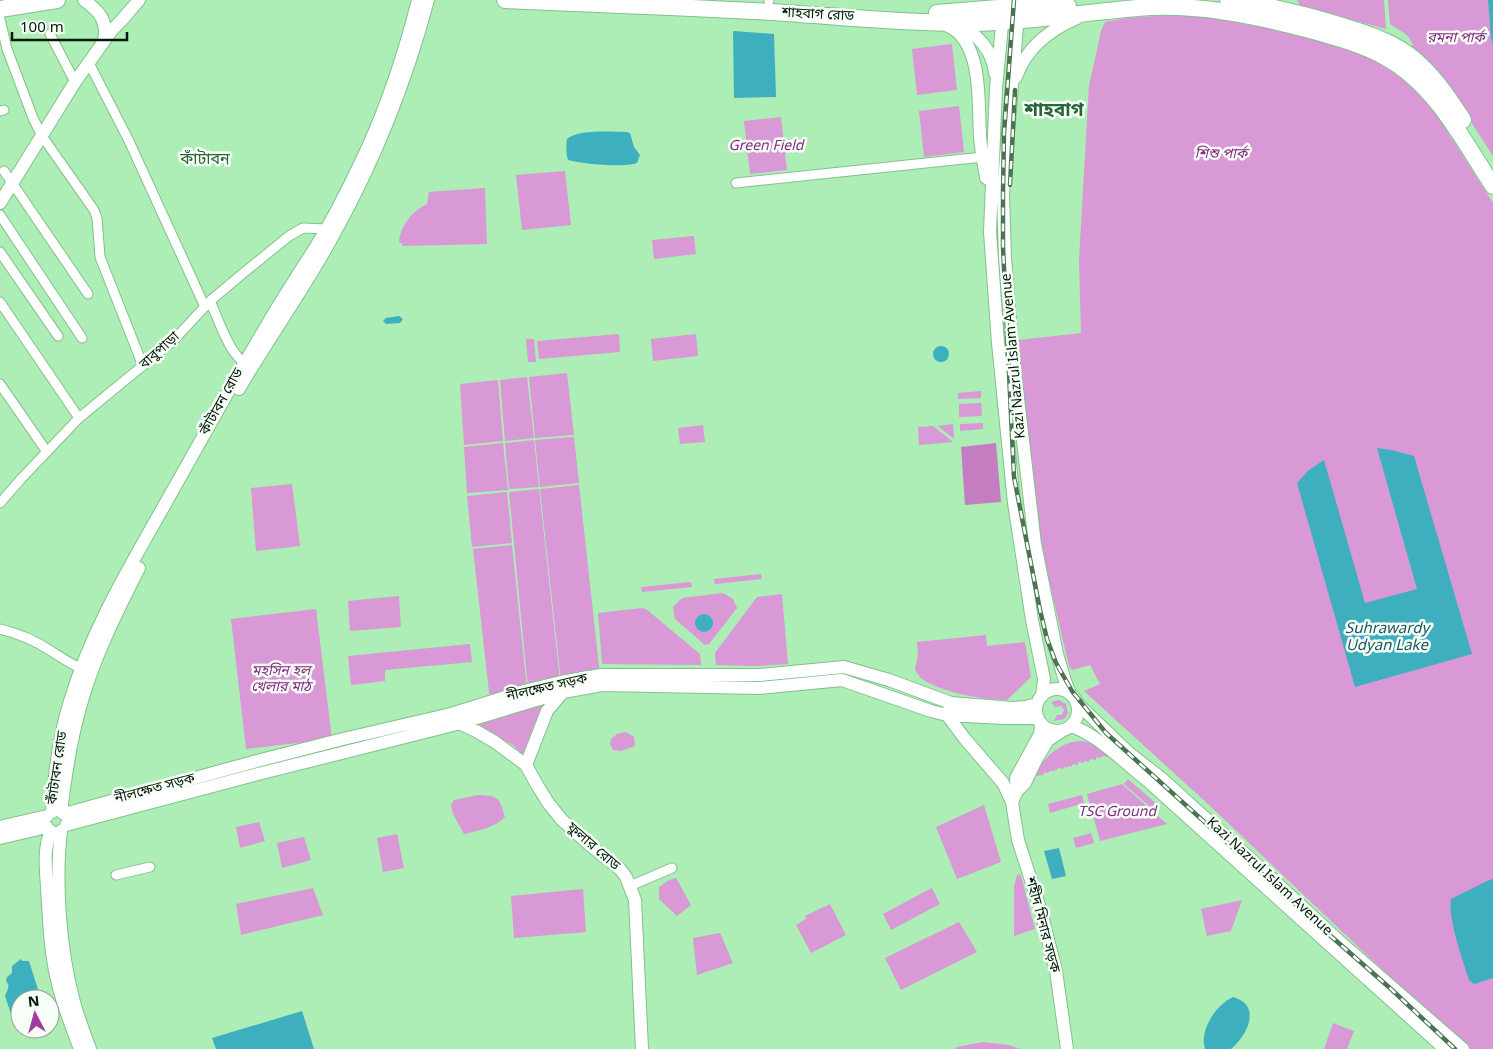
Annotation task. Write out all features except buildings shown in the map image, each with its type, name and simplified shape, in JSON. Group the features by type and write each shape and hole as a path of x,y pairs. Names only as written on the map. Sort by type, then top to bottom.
{"highway":[{"path":"0,9 57,0"},
{"name":"শাহবাগ রোড","path":"506,0 940,18 1010,11 1086,9"},
{"name":"শাহবাগ রোড","path":"764,0 940,18"},
{"path":"940,18 975,0"},
{"path":"1057,0 1086,9 1204,8 1248,15 1331,36 1384,56 1404,69 1421,85 1448,118 1493,186"},
{"path":"1086,9 1120,0"},
{"path":"1228,0 1262,5 1362,32 1402,51 1415,60 1438,84 1493,165"}],"main road":[{"path":"84,0 100,15 104,22 106,32 104,42"},
{"path":"0,203 75,82 112,30 122,21 138,0"},
{"name":"কাঁটাবন রোড","path":"330,232 388,97 406,44 418,0"},
{"name":"কাঁটাবন রোড","path":"56,821 55,773 69,703 86,671 106,610 140,557 248,365 285,294 330,232 375,152 397,100 416,45 428,0"},
{"path":"1012,88 1020,67 1036,44 1086,9"},
{"name":"Kazi Nazrul Islam Avenue","path":"1010,11 1012,88 1004,194 1005,257 1012,346 1035,544 1065,681 1074,699 1125,757 1170,800 1393,995 1463,1049"},
{"name":"Kazi Nazrul Islam Avenue","path":"1010,11 996,88 990,232 998,343 1013,494 1032,620 1044,679 1040,700"},
{"path":"940,18 970,30 980,40 994,68 996,88"},
{"path":"940,18 958,33 971,52 974,61 978,88 980,137 990,206"},
{"name":"নীলক্ষেত সড়ক","path":"0,838 56,821 258,774 562,687 710,681 844,667 889,680 951,702 1013,708 1025,707 1040,700"},
{"name":"নীলক্ষেত সড়ক","path":"710,681 759,688 842,680 947,715 1040,721"},
{"path":"526,765 547,711 562,687"},
{"path":"1014,796 1024,783 1048,740 1066,728 1074,722 1078,713 1074,699 1066,691 1050,691 1040,700 1036,713 1040,721 1052,730 1066,728"},
{"path":"947,715 951,702"},
{"name":"শহীদ মিনার সড়ক","path":"947,715 1014,796"},
{"name":"ফুলার রোড","path":"456,718 495,742 526,765 549,804 562,820 590,846 620,869 626,877 635,900 642,1049"},
{"name":"শহীদ মিনার সড়ক","path":"1040,721 1040,734 1016,778 1014,796 1018,840 1040,908 1056,972 1067,1049"},
{"name":"Kazi Nazrul Islam Avenue","path":"1066,728 1081,729 1125,757"},
{"path":"0,827 56,821"},
{"path":"56,821 48,838 46,856 49,928 57,981 80,1049"},
{"path":"56,821 60,906 65,957 73,998 90,1049"},
{"name":"Kazi Nazrul Islam Avenue","path":"1393,995 1445,1049"}],"street":[{"path":"0,20 2,40 33,118 42,136 94,210 97,218 100,257 143,366"},
{"path":"50,34 75,82"},
{"path":"89,64 129,141 208,304 238,358 248,365"},
{"path":"736,184 983,157"},
{"path":"4,171 88,294"},
{"path":"0,215 82,338"},
{"name":"বাবুপাড়া","path":"0,503 79,418 174,340 208,304 289,236 305,227 330,232"},
{"path":"0,252 58,336"},
{"path":"0,302 79,418"},
{"path":"0,384 47,452"},
{"path":"0,629 30,640 86,671"},
{"path":"116,875 150,867"},
{"path":"630,886 672,868"}],"green space":[{"path":"1297,0 1384,0 1386,29 1300,6"},
{"name":"রমনা পার্ক","path":"1388,0 1493,0 1493,156 1445,82 1411,48 1413,44 1407,35 1390,24"},
{"name":"শিশু পার্ক","path":"1184,14 1235,18 1356,49 1408,79 1431,106 1493,203 1493,1049 1470,1049 1432,1017 1208,804 1084,691 1100,684 1090,665 1072,670 1069,666 1047,572 1033,496 1019,340 1081,333 1079,260 1089,86 1101,31 1105,22 1128,18"},
{"path":"952,44 957,90 917,95 912,49"},
{"path":"959,106 964,152 924,157 919,111"},
{"name":"Green Field","path":"781,117 787,170 750,174 744,121"},
{"path":"565,171 571,225 522,230 516,175"},
{"path":"485,188 487,244 402,246 402,243 399,243 404,225 416,211 427,204 429,192"},
{"path":"694,236 696,254 654,259 652,240"},
{"path":"619,334 620,352 539,359 537,341"},
{"path":"696,334 698,356 653,361 651,339"},
{"path":"526,339 534,339 536,362 528,362"},
{"path":"567,373 574,435 535,438 529,377"},
{"path":"527,377 534,438 505,441 500,380"},
{"path":"498,380 503,441 464,445 460,384"},
{"path":"981,391 981,398 958,399 958,393"},
{"path":"981,403 982,416 959,417 959,404"},
{"path":"983,423 983,429 960,431 960,424"},
{"path":"953,424 954,439 938,426"},
{"path":"703,425 705,442 680,444 678,428"},
{"path":"933,426 953,442 919,445 918,427"},
{"path":"574,437 579,483 540,487 535,440"},
{"path":"534,440 539,487 509,489 505,443"},
{"path":"503,443 508,490 467,493 464,447"},
{"path":"292,484 300,546 256,551 251,488"},
{"path":"579,485 600,675 561,681 540,489"},
{"path":"539,489 560,681 528,689 509,492"},
{"path":"507,492 512,543 472,547 467,496"},
{"path":"512,545 527,690 490,701 473,549"},
{"path":"761,574 762,579 715,584 714,579"},
{"path":"691,582 692,587 642,592 641,587"},
{"path":"723,593 733,599 737,608 709,644 705,645 675,619 673,607 682,598"},
{"path":"782,594 788,664 754,666 716,665 715,653 757,597"},
{"path":"399,596 401,627 350,631 348,601"},
{"name":"মহসিন হল খেলার মাঠ","path":"316,609 332,739 246,749 231,619"},
{"path":"646,609 700,654 701,665 602,664 598,613"},
{"path":"986,635 987,646 1025,642 1031,677 1007,700 975,697 952,692 922,679 915,670 918,655 917,642"},
{"path":"470,644 472,662 385,670 385,681 351,685 348,656"},
{"path":"1058,700 1066,704 1068,713 1064,719 1054,721 1057,715 1062,715 1064,710 1061,706 1055,707 1051,702"},
{"path":"546,702 523,755 513,745 474,725"},
{"path":"625,732 634,737 635,746 621,751 613,750 610,744 611,739 617,734"},
{"path":"1082,741 1091,743 1109,754 1107,757 1097,757 1095,760 1079,762 1071,767 1059,768 1048,773 1045,772 1043,775 1035,776 1038,769 1054,751 1067,744"},
{"path":"1128,779 1160,807 1156,812 1124,784"},
{"name":"TSC Ground","path":"1122,784 1167,824 1100,841 1087,794"},
{"path":"478,795 497,799 505,817 492,826 464,834 453,814 451,805 454,800"},
{"path":"1082,795 1084,803 1050,813 1048,804"},
{"path":"984,805 1001,862 957,879 936,827"},
{"path":"259,822 265,841 240,848 236,827"},
{"path":"1091,833 1094,843 1076,848 1073,838"},
{"path":"397,834 404,868 383,872 377,838"},
{"path":"304,837 311,860 282,868 277,843"},
{"path":"1019,874 1035,929 1014,936 1014,887 1017,875"},
{"path":"676,878 691,905 677,916 659,899 659,887 669,880"},
{"path":"313,888 323,915 241,935 236,904"},
{"path":"932,888 940,904 891,930 883,914"},
{"path":"583,889 586,932 514,938 511,896"},
{"path":"1242,900 1231,931 1207,936 1201,909"},
{"path":"830,904 846,935 811,953 796,925 806,919 805,916"},
{"path":"959,922 977,952 901,990 885,958"},
{"path":"720,933 733,963 697,975 693,938"},
{"path":"1333,1023 1354,1031 1347,1049 1324,1049"},
{"path":"983,1042 1008,1045 1020,1049 955,1049"}],"shaded area":[{"path":"996,443 1001,502 965,505 961,447"}],"water":[{"path":"1488,0 1493,0 1493,46 1491,37"},
{"path":"733,31 774,34 776,97 734,98"},
{"path":"596,132 630,133 634,147 640,155 637,163 603,165 568,160 566,150 567,139 572,136"},
{"path":"399,316 403,319 400,323 386,324 383,321 386,318"},
{"path":"941,346 947,348 949,354 947,360 941,362 935,360 933,354 935,348"},
{"name":"Suhrawardy Udyan Lake","path":"1377,448 1414,456 1472,654 1355,687 1297,483 1309,470 1324,460 1365,603 1417,589"},
{"path":"700,614 708,614 713,619 711,630 700,632 695,627 695,619"},
{"path":"1059,848 1066,876 1052,879 1044,851"},
{"path":"1493,879 1493,978 1474,984 1469,980 1456,936 1451,916 1451,899"},
{"path":"21,959 22,961 29,961 38,989 10,989 10,1011 5,996 8,986 6,981 7,977 12,973 12,966"},
{"path":"1233,997 1242,1001 1250,1013 1247,1029 1231,1049 1205,1049 1204,1034 1210,1019 1221,1006"},
{"path":"302,1011 314,1049 216,1049 212,1038"}],"railway":[{"path":"1014,0 1004,133 1003,192 1003,247 1014,477 1040,610 1047,639 1056,663 1072,691 1106,733 1391,989 1455,1049"},
{"path":"1010,185 1015,90"}],"district":[{"name":"শাহবাগ","path":"1054,111"},
{"name":"কাঁটাবন","path":"205,160"}]}
